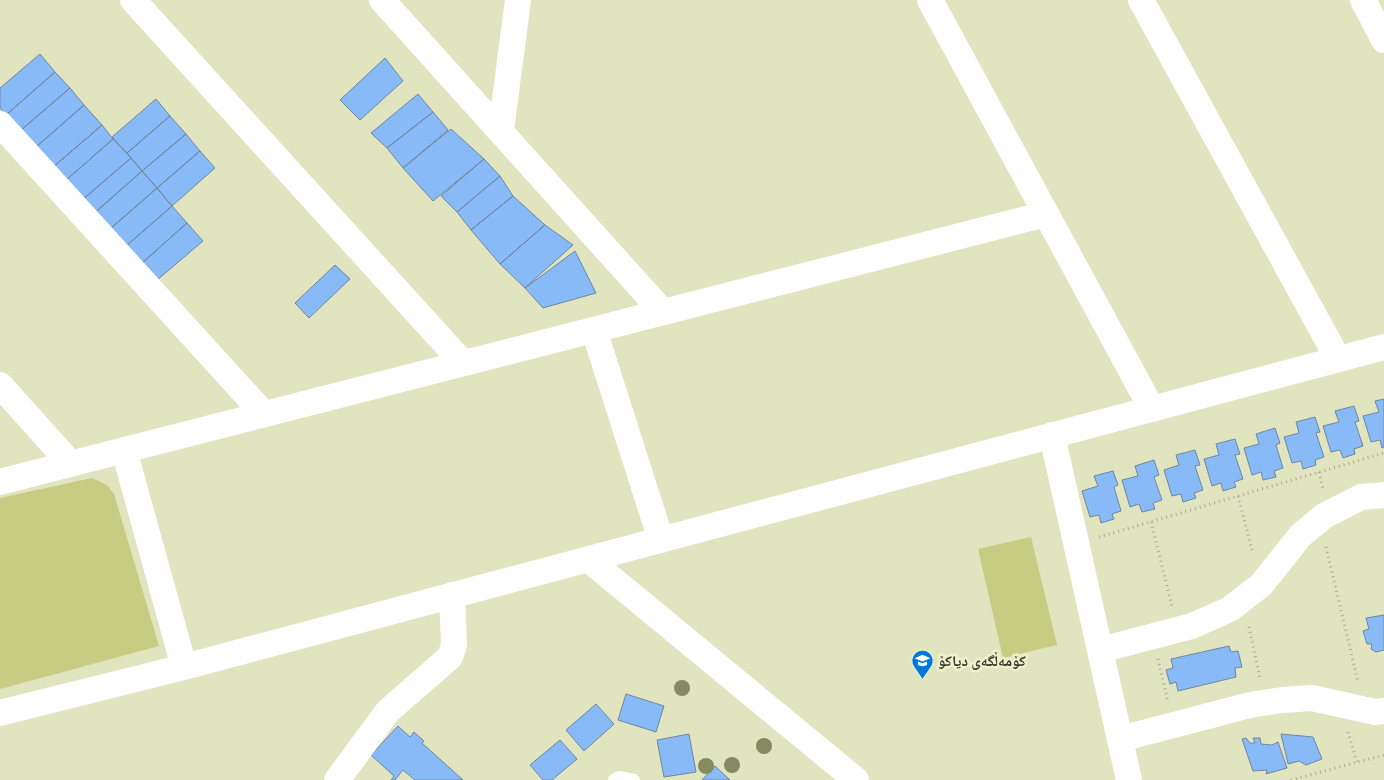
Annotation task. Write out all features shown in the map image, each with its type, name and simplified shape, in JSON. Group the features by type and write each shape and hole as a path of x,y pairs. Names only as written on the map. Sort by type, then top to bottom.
{"street":[{"path":"133,0 463,363"},
{"path":"382,0 663,312"},
{"path":"501,130 518,0"},
{"path":"930,0 1152,409"},
{"path":"1141,0 1338,359"},
{"path":"1363,0 1384,40"},
{"path":"0,124 264,414"},
{"path":"0,482 1046,214"},
{"path":"594,330 661,540"},
{"path":"0,713 661,540 1384,347"},
{"path":"0,385 70,464"},
{"path":"1052,435 1129,780"},
{"path":"124,450 184,666"},
{"path":"1100,650 1178,630 1230,609 1252,592 1301,535 1320,520 1361,497 1384,495"},
{"path":"588,559 856,780"},
{"path":"337,780 388,711 450,656 454,645 452,595"},
{"path":"1120,739 1265,703 1312,698 1374,710"}],"lane":[{"path":"614,780 619,778 634,780"}],"path":[{"path":"1076,544 1384,453"},
{"path":"1238,496 1265,703"},
{"path":"1320,520 1374,710"},
{"path":"1151,522 1178,630"},
{"path":"1153,637 1174,725"},
{"path":"1291,780 1384,755"}],"green space":[{"path":"92,478 107,485 114,494 159,646 0,689 0,498"},
{"path":"1031,537 1057,645 1003,658 978,549"}],"building":[{"path":"40,54 55,72 6,115 0,108 0,88"},
{"path":"385,58 403,81 360,120 340,100"},
{"path":"55,72 70,88 20,131 6,115"},
{"path":"70,88 84,105 35,148 20,131"},
{"path":"418,94 433,112 387,148 371,133"},
{"path":"156,99 170,116 127,153 112,137"},
{"path":"84,105 102,125 52,168 35,148"},
{"path":"433,112 448,130 403,168 387,148"},
{"path":"170,116 186,134 142,171 127,153"},
{"path":"102,125 113,139 64,182 52,168"},
{"path":"451,129 484,159 433,201 403,168"},
{"path":"186,134 200,151 157,188 142,171"},
{"path":"113,139 131,158 81,201 64,182"},
{"path":"200,151 215,168 172,206 157,188"},
{"path":"131,158 142,171 92,215 81,201"},
{"path":"484,159 500,176 457,212 441,196"},
{"path":"142,171 157,188 110,229 96,212"},
{"path":"500,176 513,196 471,230 457,212"},
{"path":"157,188 172,206 126,246 110,229"},
{"path":"513,196 545,225 500,264 471,230"},
{"path":"172,206 187,223 141,264 126,246"},
{"path":"187,223 203,241 156,281 141,264"},
{"path":"545,225 573,245 525,288 500,264"},
{"path":"575,251 596,293 543,308 525,288"},
{"path":"335,265 350,279 309,318 295,303"},
{"path":"1384,399 1384,447 1382,448 1380,440 1371,442 1363,416 1379,412 1375,401"},
{"path":"1354,406 1359,421 1355,422 1363,446 1354,449 1355,454 1343,458 1340,450 1331,452 1323,426 1339,422 1335,411"},
{"path":"1315,417 1320,432 1316,433 1324,457 1315,460 1316,465 1303,469 1301,461 1292,463 1284,437 1299,433 1296,422"},
{"path":"1275,428 1280,443 1276,445 1283,468 1274,471 1276,477 1263,480 1261,472 1252,475 1244,448 1259,444 1256,434"},
{"path":"1235,439 1240,454 1235,455 1243,479 1234,482 1236,487 1223,491 1221,483 1212,486 1204,459 1219,455 1216,444"},
{"path":"1195,450 1200,465 1195,466 1203,490 1194,493 1196,498 1183,502 1181,494 1172,496 1164,470 1179,465 1176,455"},
{"path":"1154,460 1159,475 1154,477 1162,500 1153,503 1155,509 1142,512 1139,504 1130,507 1122,480 1138,476 1135,466"},
{"path":"1113,471 1118,485 1114,487 1121,511 1112,514 1114,519 1101,523 1099,515 1090,517 1082,491 1098,486 1094,476"},
{"path":"1384,615 1384,650 1376,652 1371,649 1372,644 1367,644 1363,631 1369,629 1366,618"},
{"path":"1229,646 1231,652 1238,651 1242,667 1235,668 1236,677 1178,691 1176,682 1170,684 1166,670 1173,668 1171,659"},
{"path":"626,694 664,706 656,732 618,720"},
{"path":"596,704 614,724 584,751 566,730"},
{"path":"398,726 410,737 414,732 424,741 422,743 463,780 415,780 403,770 395,780 391,780 394,776 371,755"},
{"path":"689,734 696,772 664,777 657,740"},
{"path":"1281,734 1313,737 1322,759 1306,765 1299,761 1288,764"},
{"path":"1246,738 1250,743 1255,743 1253,738 1260,738 1261,744 1272,745 1278,742 1287,768 1266,774 1267,770 1253,771 1242,739"},
{"path":"560,740 577,759 552,780 543,780 530,765"},
{"path":"715,766 730,780 702,780"}],"place":[{"name":"کۆمەڵگەی دیاکۆ","path":"922,680"}]}
